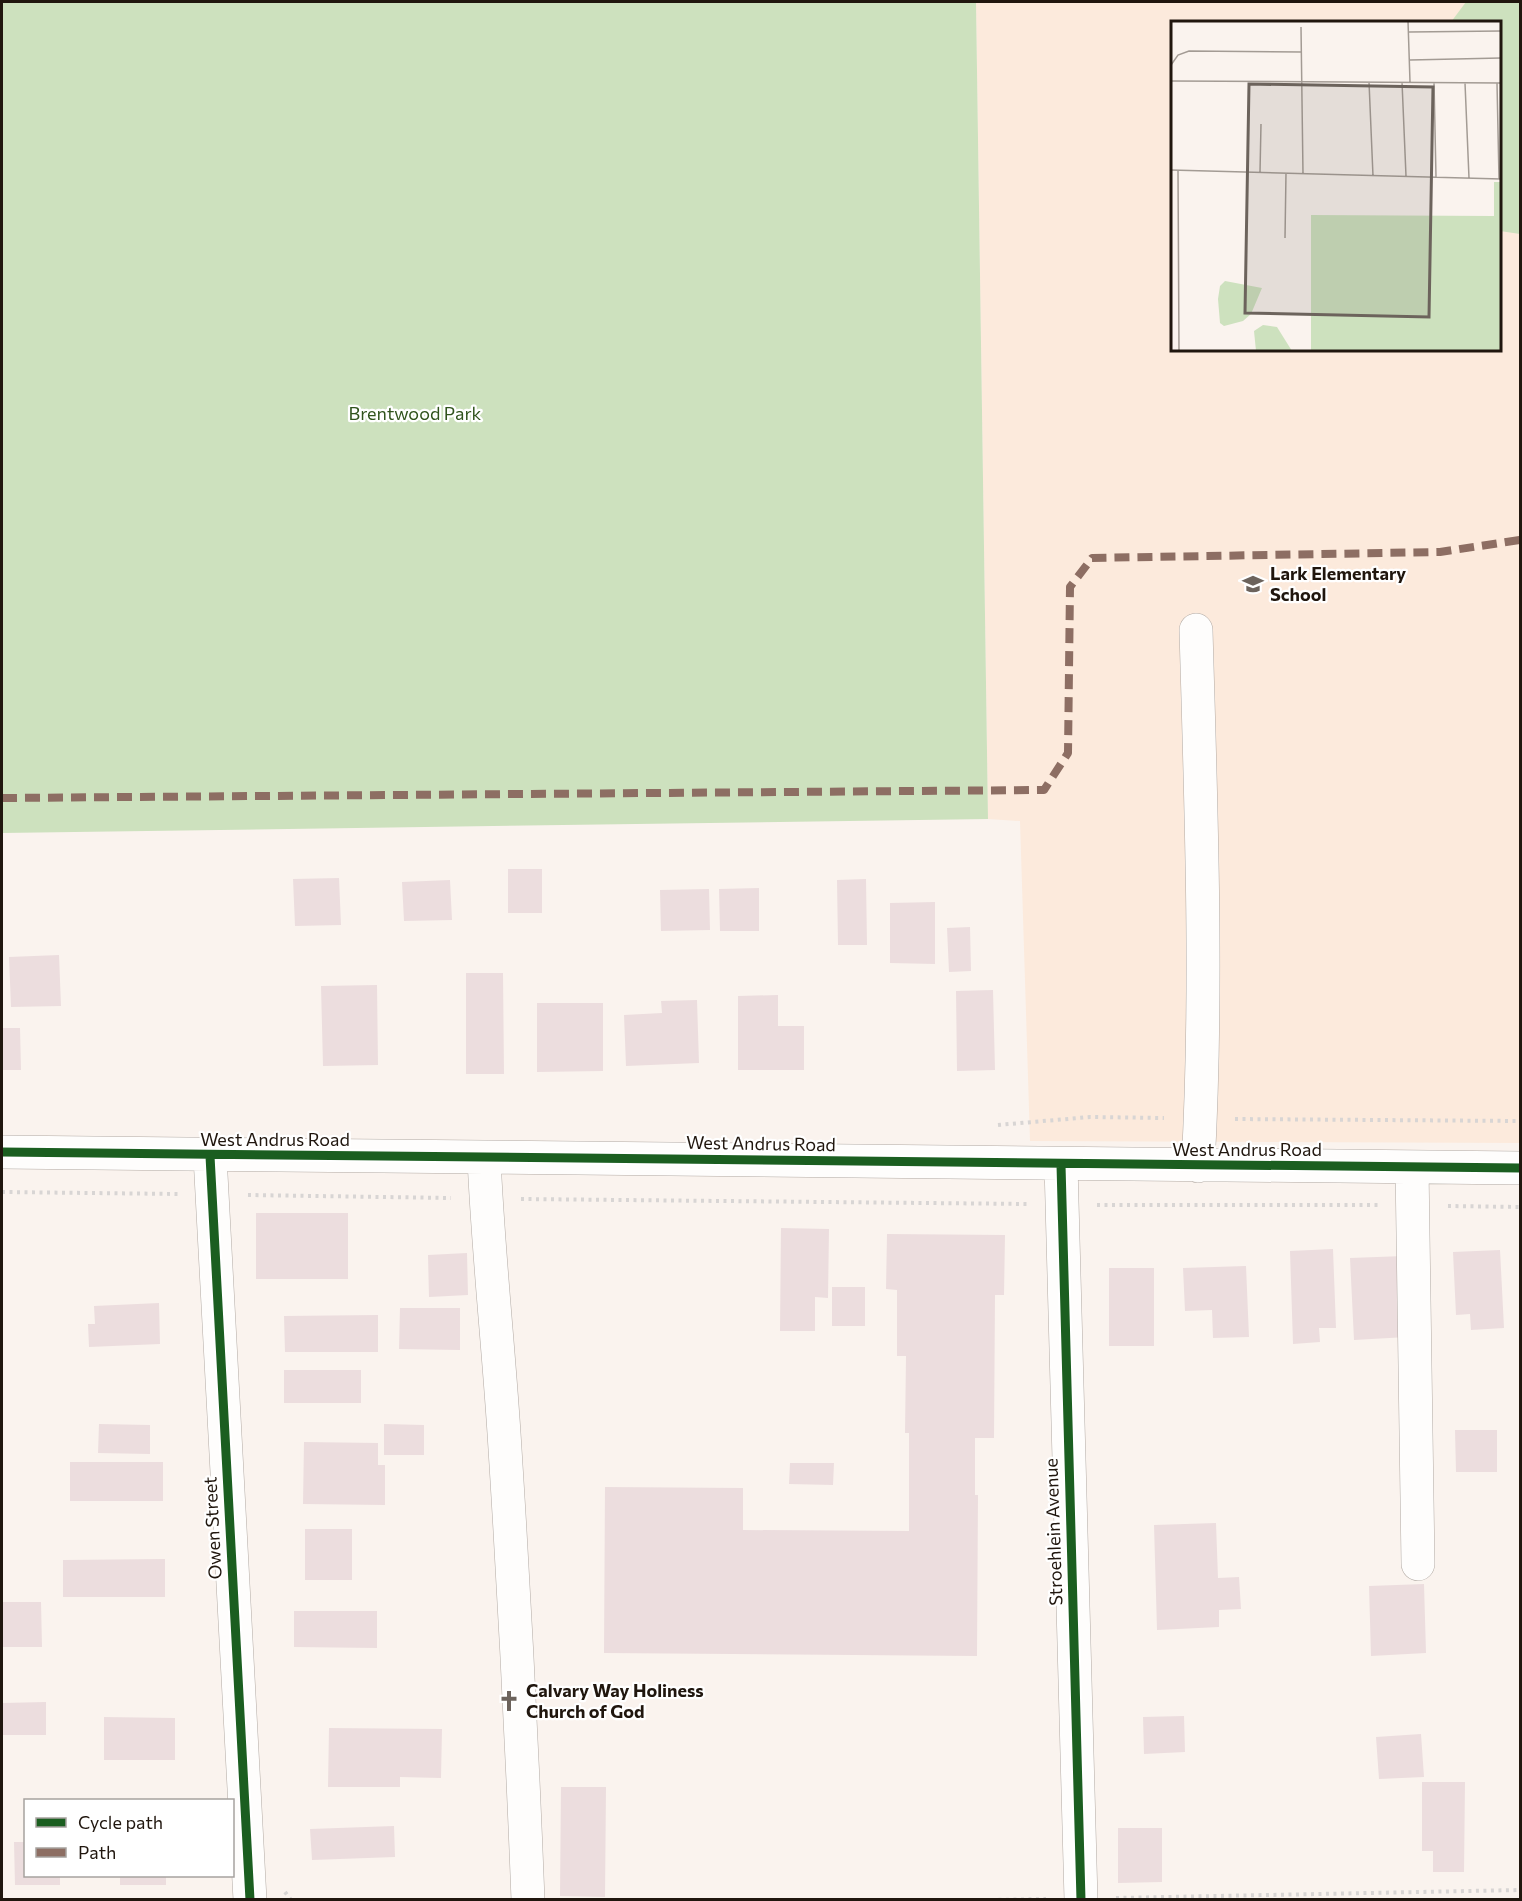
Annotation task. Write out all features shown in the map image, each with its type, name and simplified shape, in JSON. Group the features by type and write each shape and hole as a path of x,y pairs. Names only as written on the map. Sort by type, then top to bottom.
{"street":[{"path":"1196,630 1203,867 1201,1118 1198,1166"},
{"name":"West Andrus Road","path":"2,1152 210,1156 1521,1168"},
{"name":"Owen Street","path":"210,1156 250,1899"},
{"path":"484,1158 519,1680 528,1899"},
{"name":"Stroehlein Avenue","path":"1061,1164 1081,1899"},
{"path":"1412,1167 1418,1564"}],"path":[{"path":"987,1126 1090,1117 1521,1121"},
{"path":"2,1192 1062,1205 1521,1207"},
{"path":"991,1899 1521,1890"}],"shaded area":[{"name":"Lark Elementary School","path":"976,2 1520,2 1520,1143 1030,1141 1020,821 988,819"}],"green space":[{"name":"Brentwood Park","path":"2,2 976,2 988,819 2,833"},
{"path":"1466,2 1520,2 1520,234 1501,231 1501,21 1452,21"}],"building":[{"path":"508,869 542,869 542,913 508,913"},
{"path":"339,878 341,925 295,926 293,879"},
{"path":"866,879 867,945 838,945 837,880"},
{"path":"450,880 452,920 404,921 402,882"},
{"path":"759,888 759,931 720,931 719,889"},
{"path":"709,889 710,930 661,931 660,890"},
{"path":"935,902 935,964 890,963 890,903"},
{"path":"970,927 971,971 949,972 947,928"},
{"path":"59,955 61,1006 11,1007 9,957"},
{"path":"466,973 503,973 504,1074 466,1074"},
{"path":"377,985 378,1065 323,1066 321,986"},
{"path":"993,990 995,1070 957,1071 956,991"},
{"path":"778,995 778,1026 804,1026 804,1070 738,1070 738,996"},
{"path":"697,1000 699,1063 626,1066 624,1015 662,1013 661,1001"},
{"path":"537,1003 603,1003 603,1071 537,1072"},
{"path":"2,1028 20,1028 21,1070 2,1070"},
{"path":"256,1213 348,1213 348,1279 256,1279"},
{"path":"781,1228 829,1229 828,1298 815,1297 815,1331 780,1331"},
{"path":"887,1234 1005,1235 1004,1295 995,1295 994,1438 975,1438 975,1495 978,1495 977,1656 604,1653 605,1487 743,1488 743,1530 909,1531 909,1433 905,1433 906,1356 897,1356 897,1290 886,1289"},
{"path":"1333,1249 1336,1328 1319,1328 1320,1342 1293,1344 1290,1251"},
{"path":"1500,1250 1504,1328 1471,1330 1470,1314 1456,1315 1453,1252"},
{"path":"467,1253 468,1295 429,1297 428,1255"},
{"path":"1404,1256 1407,1337 1354,1340 1350,1258"},
{"path":"1246,1266 1249,1337 1213,1338 1212,1310 1185,1311 1183,1268"},
{"path":"1109,1268 1154,1268 1154,1346 1109,1346"},
{"path":"832,1287 865,1287 865,1326 832,1326"},
{"path":"159,1303 160,1344 89,1347 88,1324 95,1324 94,1306"},
{"path":"400,1308 460,1308 460,1350 399,1349"},
{"path":"378,1315 378,1352 285,1352 284,1316"},
{"path":"284,1370 361,1370 361,1403 284,1403"},
{"path":"99,1424 150,1425 150,1454 98,1453"},
{"path":"384,1424 424,1425 424,1455 384,1455"},
{"path":"1455,1430 1497,1430 1497,1472 1456,1472"},
{"path":"304,1442 378,1443 378,1465 385,1465 385,1505 303,1504"},
{"path":"70,1462 163,1462 163,1501 70,1501"},
{"path":"790,1463 834,1463 833,1485 789,1484"},
{"path":"1216,1523 1218,1578 1239,1577 1241,1609 1219,1610 1219,1627 1157,1630 1154,1525"},
{"path":"305,1529 352,1529 352,1580 305,1580"},
{"path":"165,1559 165,1597 63,1597 63,1560"},
{"path":"1424,1584 1426,1653 1371,1656 1369,1586"},
{"path":"2,1602 41,1602 42,1647 2,1647"},
{"path":"294,1611 377,1611 377,1648 294,1647"},
{"path":"46,1702 46,1735 2,1735 2,1703"},
{"path":"1184,1716 1185,1752 1144,1754 1143,1717"},
{"path":"104,1717 175,1718 175,1760 104,1760"},
{"path":"329,1728 442,1729 441,1778 400,1777 400,1787 328,1787"},
{"path":"1421,1734 1424,1777 1379,1779 1376,1737"},
{"path":"1422,1782 1465,1782 1464,1872 1433,1872 1433,1851 1422,1851"},
{"path":"561,1787 606,1787 605,1897 560,1896"},
{"path":"394,1826 395,1857 312,1860 310,1829"},
{"path":"1118,1828 1162,1828 1162,1882 1118,1883"},
{"path":"14,1842 24,1842 24,1877 60,1877 60,1885 15,1885"},
{"path":"120,1877 166,1877 166,1885 120,1885"}],"marked path":[{"path":"2,798 1044,790 1068,753 1070,587 1092,558 1440,552 1520,540"}],"cycle path":[{"path":"2,1152 1520,1168"},
{"path":"210,1156 250,1900"},
{"path":"1061,1165 1081,1900"}],"place":[{"name":"Lark Elementary School","path":"1253,584"},
{"name":"Calvary Way Holiness Church of God","path":"509,1701"}]}
